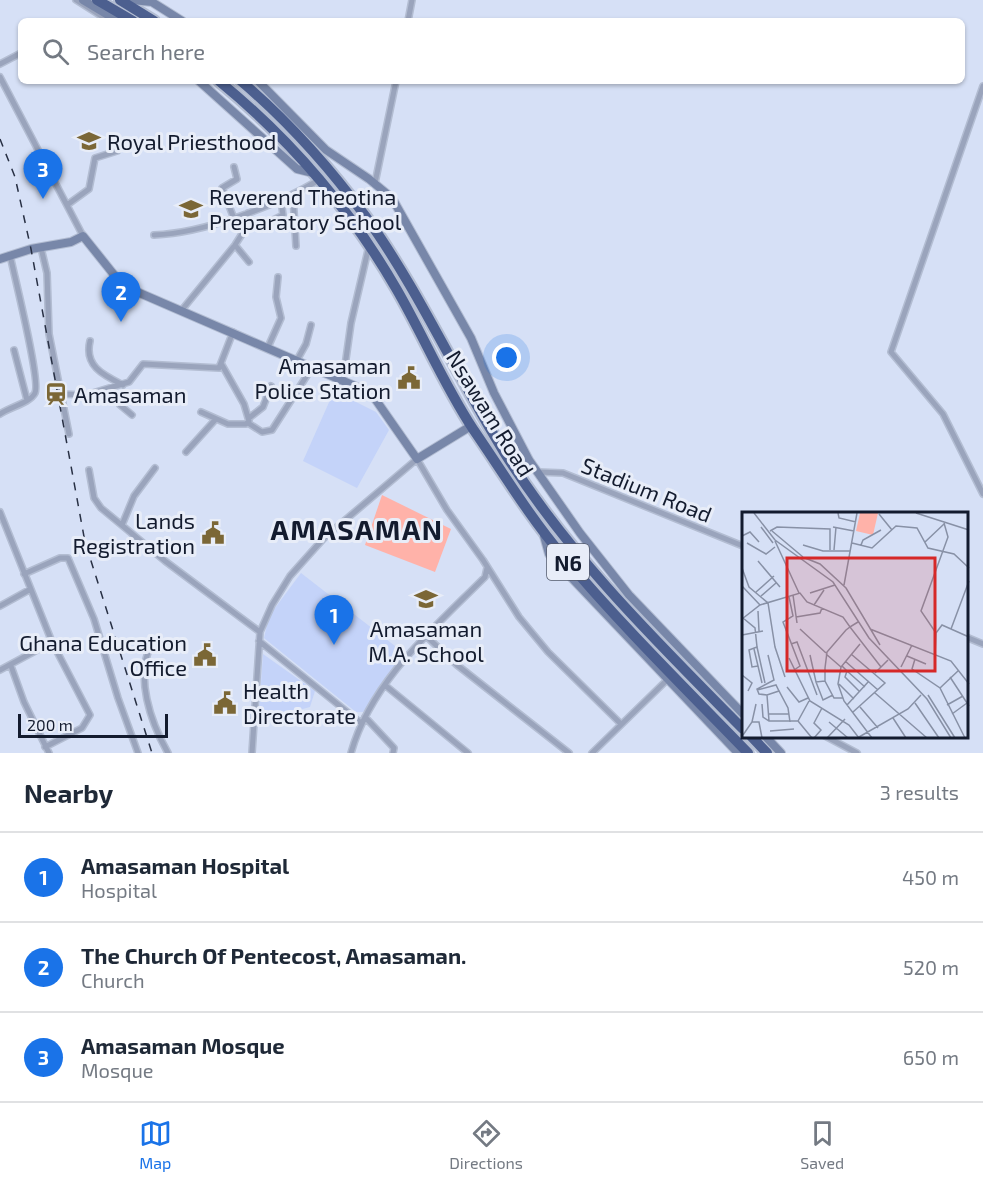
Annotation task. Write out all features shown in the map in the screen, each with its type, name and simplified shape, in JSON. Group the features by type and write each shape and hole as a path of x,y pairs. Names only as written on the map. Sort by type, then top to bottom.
{"highway":[{"path":"98,0 128,18"},
{"path":"120,0 149,18"},
{"name":"Nsawam Road","path":"222,84 270,126 317,176 369,244 398,291 471,426 541,529 611,611 748,753"},
{"name":"Nsawam Road","path":"244,84 308,147 368,219 504,452 534,498 578,555 633,616 742,728"},
{"path":"753,738 767,753"}],"main road":[{"path":"83,0 113,18"},
{"path":"132,0 152,2 177,18"},
{"path":"202,84 297,169 317,176"},
{"path":"261,84 326,150 375,183 392,198 471,338 494,393 537,472 629,595 742,713"},
{"path":"0,259 71,242 83,236 123,284 371,393 417,459 471,426"},
{"path":"541,529 549,554 738,753"},
{"path":"767,738 781,753"}],"street":[{"path":"76,0 104,18"},
{"path":"409,18 412,0"},
{"path":"0,64 18,55"},
{"path":"0,77 83,236"},
{"path":"375,183 395,84"},
{"path":"983,86 891,352 943,414 983,494"},
{"path":"67,205 89,189 95,158 117,151"},
{"path":"233,216 222,188 237,179 234,166"},
{"path":"154,236 183,233 248,213 293,195 317,176"},
{"path":"293,195 296,246"},
{"path":"267,223 283,215 281,200"},
{"path":"181,311 236,245 248,213"},
{"path":"343,380 351,323 369,244"},
{"path":"236,245 249,262"},
{"path":"41,248 47,273 50,334 69,434"},
{"path":"0,414 35,395 37,388 35,367 10,255"},
{"path":"268,347 281,318 276,297 278,277"},
{"path":"297,360 306,344 311,325"},
{"path":"61,394 86,395 123,385 129,382 143,364 153,363 215,370 222,365 233,332"},
{"path":"90,341 89,357 93,366 123,385"},
{"path":"14,350 27,400"},
{"path":"222,365 248,420 262,432 272,430 313,366"},
{"path":"201,412 228,424 248,420 263,407 271,386"},
{"path":"109,389 120,405 132,415"},
{"path":"186,452 215,420"},
{"path":"252,753 260,632 290,576 324,538 417,459 519,617 548,651 620,723"},
{"path":"122,525 134,496 155,468"},
{"path":"88,470 97,504 186,578 260,632"},
{"name":"Stadium Road","path":"537,472 563,473 742,546"},
{"path":"0,512 29,590 52,642 90,716 82,728 45,747"},
{"path":"24,574 60,558 68,558 89,605 138,753"},
{"path":"351,753 363,720 386,686 425,635 485,577 487,568"},
{"path":"0,606 29,590"},
{"path":"425,635 457,665 568,753"},
{"path":"968,638 983,644"},
{"path":"259,641 363,720 396,752"},
{"path":"0,670 52,642"},
{"path":"152,644 145,657 147,691 156,731 168,753"},
{"path":"11,666 24,702 48,753"},
{"path":"592,753 620,723 668,679"},
{"path":"386,686 468,753"},
{"path":"829,738 857,753"}],"shaded area":[{"path":"334,391 376,412 389,430 357,488 303,461"},
{"path":"382,495 451,529 435,572 365,545"},
{"path":"301,573 404,653 363,712 356,712 264,638 269,616"},
{"path":"263,654 315,691 310,707 292,712 259,711"}],"railway":[{"path":"0,139 15,177 31,249 85,542 152,753"}],"place":[{"name":"Royal Priesthood","path":"89,141"},
{"name":"Amasaman Mosque","path":"43,199"},
{"name":"Reverend Theotina Preparatory School","path":"191,209"},
{"name":"The Church Of Pentecost, Amasaman.","path":"121,322"},
{"name":"Amasaman Police Station","path":"409,378"},
{"name":"Amasaman","path":"56,394"},
{"name":"Lands Registration","path":"213,533"},
{"name":"Amasaman M.A. School","path":"426,599"},
{"name":"Amasaman Hospital","path":"334,645"},
{"name":"Ghana Education Office","path":"205,655"},
{"name":"Health Directorate","path":"225,703"}],"district":[{"name":"AMASAMAN","path":"357,529"}]}
